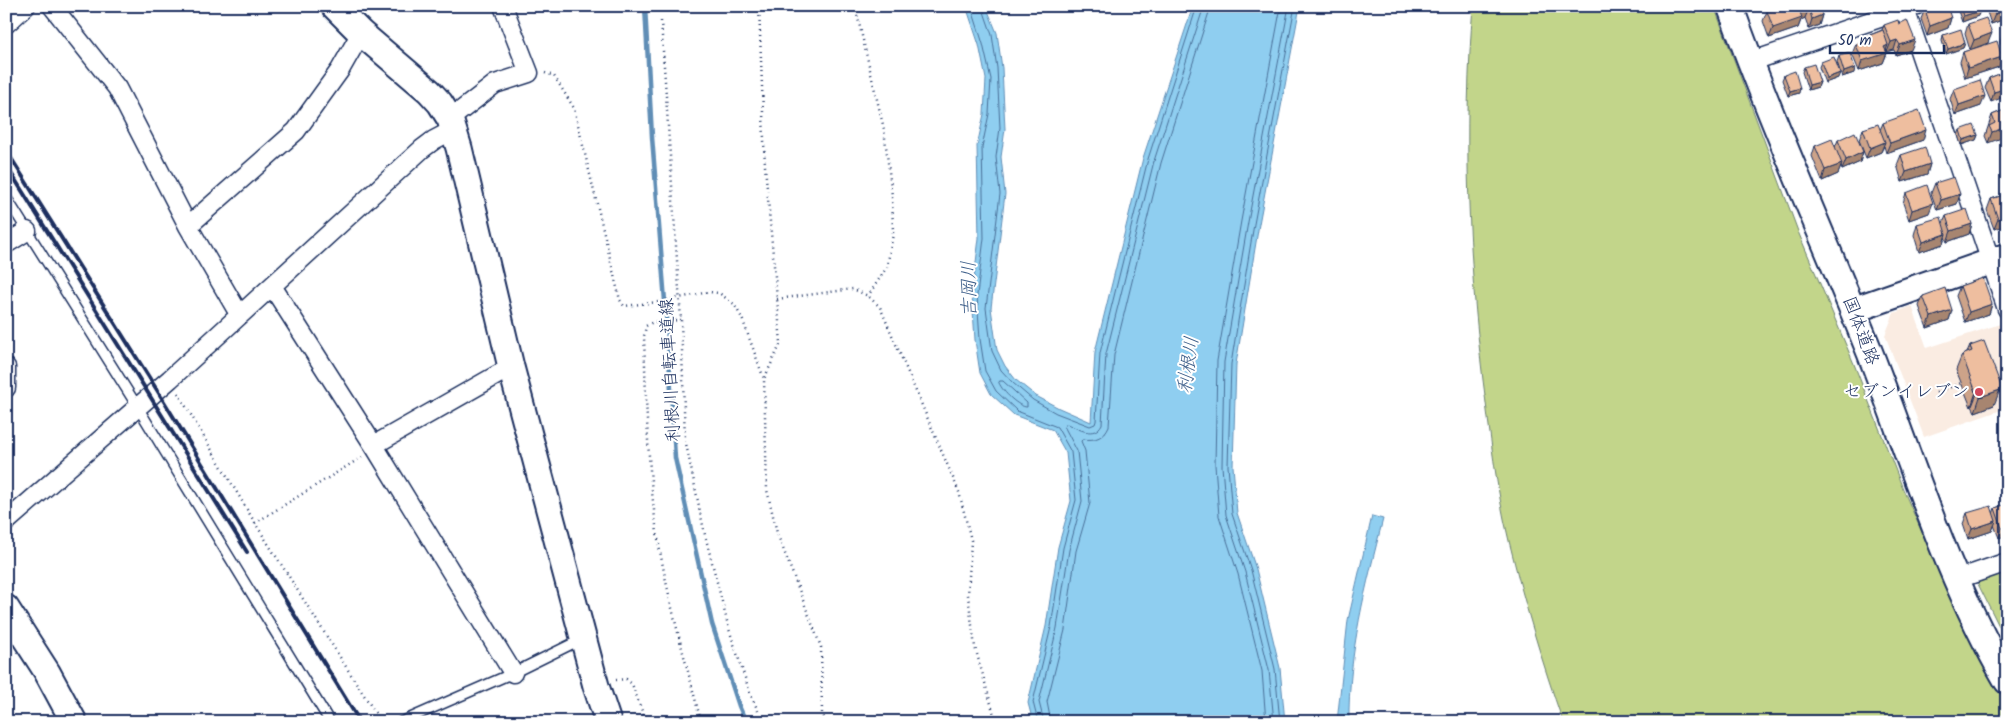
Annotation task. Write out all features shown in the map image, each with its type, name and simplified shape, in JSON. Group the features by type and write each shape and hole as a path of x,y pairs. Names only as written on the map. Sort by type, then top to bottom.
{"street":[{"path":"6,24 26,6"},
{"path":"52,6 117,88 188,226 239,314"},
{"path":"334,6 361,33 430,91 440,103 452,125 511,367 585,638 596,686 608,722"},
{"path":"6,522 170,378 496,84 528,73 503,6"},
{"name":"国体道路","path":"1730,6 1750,62 1853,310 1955,580 2007,681"},
{"path":"1750,62 1908,7 1999,259 2007,309"},
{"path":"188,226 296,131 340,70 361,33"},
{"path":"6,244 27,231"},
{"path":"1853,310 1999,259"},
{"path":"272,286 375,447 513,673"},
{"path":"6,367 6,388"},
{"path":"375,447 511,367"},
{"path":"1955,580 2007,562"},
{"path":"6,608 47,672 74,722"}],"lane":[{"path":"6,197 137,406 330,722"},
{"path":"401,722 513,673 585,638"}],"path":[{"name":"利根川自転車道線","path":"660,6 680,297 685,439 705,535 729,629 750,693 763,722"},
{"path":"759,6 765,166 781,343 764,379"},
{"path":"855,6 884,129 892,196 893,234 887,267 868,296"},
{"path":"528,73 548,72 554,76 574,108 620,300 624,306 658,302 710,292 719,293 734,304 742,318 764,379 767,490 777,533 821,647 822,713 826,722"},
{"path":"777,299 853,289 868,296 880,307 959,492 971,540 968,596 975,647 994,721"},
{"path":"681,320 653,322 646,326 644,336 648,436 654,511 666,577 699,714 703,722"},
{"path":"170,378 255,523 381,722"},
{"path":"1936,393 1961,383"},
{"path":"255,523 375,447"},
{"path":"614,680 626,679 632,684 646,722"}],"shaded area":[{"path":"1912,306 1927,348 2003,323 2007,334 2007,408 1924,437 1885,335 1894,313"}],"green space":[{"path":"1473,6 1714,6 1799,234 1854,364 1903,489 1965,631 2007,705 2007,722 1563,722 1534,632 1504,521 1483,380 1474,287 1469,193 1468,100"},
{"path":"2007,569 2007,642 1976,580"}],"water":[{"name":"利根川","path":"966,6 986,6 997,33 1002,68 1005,129 1001,157 1005,194 991,308 997,350 1005,366 1016,380 1036,396 1091,422 1095,352 1143,158 1193,6 1300,6 1259,224 1236,364 1233,466 1237,513 1256,569 1280,668 1285,722 1033,722 1028,703 1046,626 1058,547 1071,501 1066,453 1053,430 1014,415 991,394 980,373 975,340 972,295 979,238 977,146 984,114 986,79 979,45"},
{"path":"1372,516 1383,519 1359,620 1349,696 1349,722 1337,722 1348,620"}],"building":[{"path":"1781,6 1819,6 1822,15 1812,19 1809,8 1800,12 1802,18 1773,28 1767,11"},
{"path":"1933,6 1947,6 1951,18 1930,26 1925,9"},
{"path":"1960,6 1978,6 1980,11 1963,16"},
{"path":"1992,6 2007,6 2007,9 1995,14"},
{"path":"1986,18 1992,33 1974,40 1968,24"},
{"path":"1898,20 1899,24 1907,20 1915,40 1900,45 1897,40 1891,42 1884,25"},
{"path":"1961,29 1965,43 1948,49 1943,35"},
{"path":"1883,30 1888,45 1884,47 1887,53 1862,61 1856,44 1866,40 1865,37"},
{"path":"2007,30 2007,41 2004,31"},
{"path":"1997,41 2002,57 1968,68 1963,52"},
{"path":"1850,53 1855,68 1844,72 1839,56"},
{"path":"1834,57 1840,73 1827,78 1821,62"},
{"path":"1814,64 1820,82 1809,85 1804,67"},
{"path":"1795,71 1800,88 1790,91 1784,75"},
{"path":"2007,71 2007,88 1994,92 1989,78"},
{"path":"1980,80 1985,96 1959,105 1954,89"},
{"path":"2007,109 2007,127 1992,132 1989,126 1995,123 1992,115"},
{"path":"1919,110 1926,130 1890,143 1883,123"},
{"path":"1878,124 1885,142 1870,148 1863,129"},
{"path":"1974,125 1978,135 1963,140 1960,130"},
{"path":"1855,132 1863,152 1846,160 1838,140"},
{"path":"1832,139 1842,164 1825,170 1815,146"},
{"path":"1925,147 1930,164 1906,172 1901,155"},
{"path":"1954,177 1960,194 1941,200 1935,183"},
{"path":"1927,185 1933,203 1912,210 1906,193"},
{"path":"2007,194 2007,216 1998,219 1991,199"},
{"path":"1967,209 1972,224 1951,231 1946,216"},
{"path":"1941,217 1946,234 1923,242 1917,224"},
{"path":"1983,278 1992,304 1969,312 1960,286"},
{"path":"1945,288 1952,310 1931,317 1923,296"},
{"path":"1984,341 2001,386 2000,390 1980,397 1978,391 1976,392 1962,355 1972,351 1970,346"},
{"path":"2007,504 2007,526 2002,528 1995,508"},
{"path":"1991,506 1996,521 1972,529 1967,513"}],"waterway":[{"path":"645,6 652,137 668,339 675,458 712,624 746,722"}],"railway":[{"path":"6,150 157,390 360,722"},
{"path":"6,165 247,552"}],"place":[{"name":"セブンイレブン","path":"1979,392"}],"water label":[{"name":"吉岡川","path":"970,289"}]}
